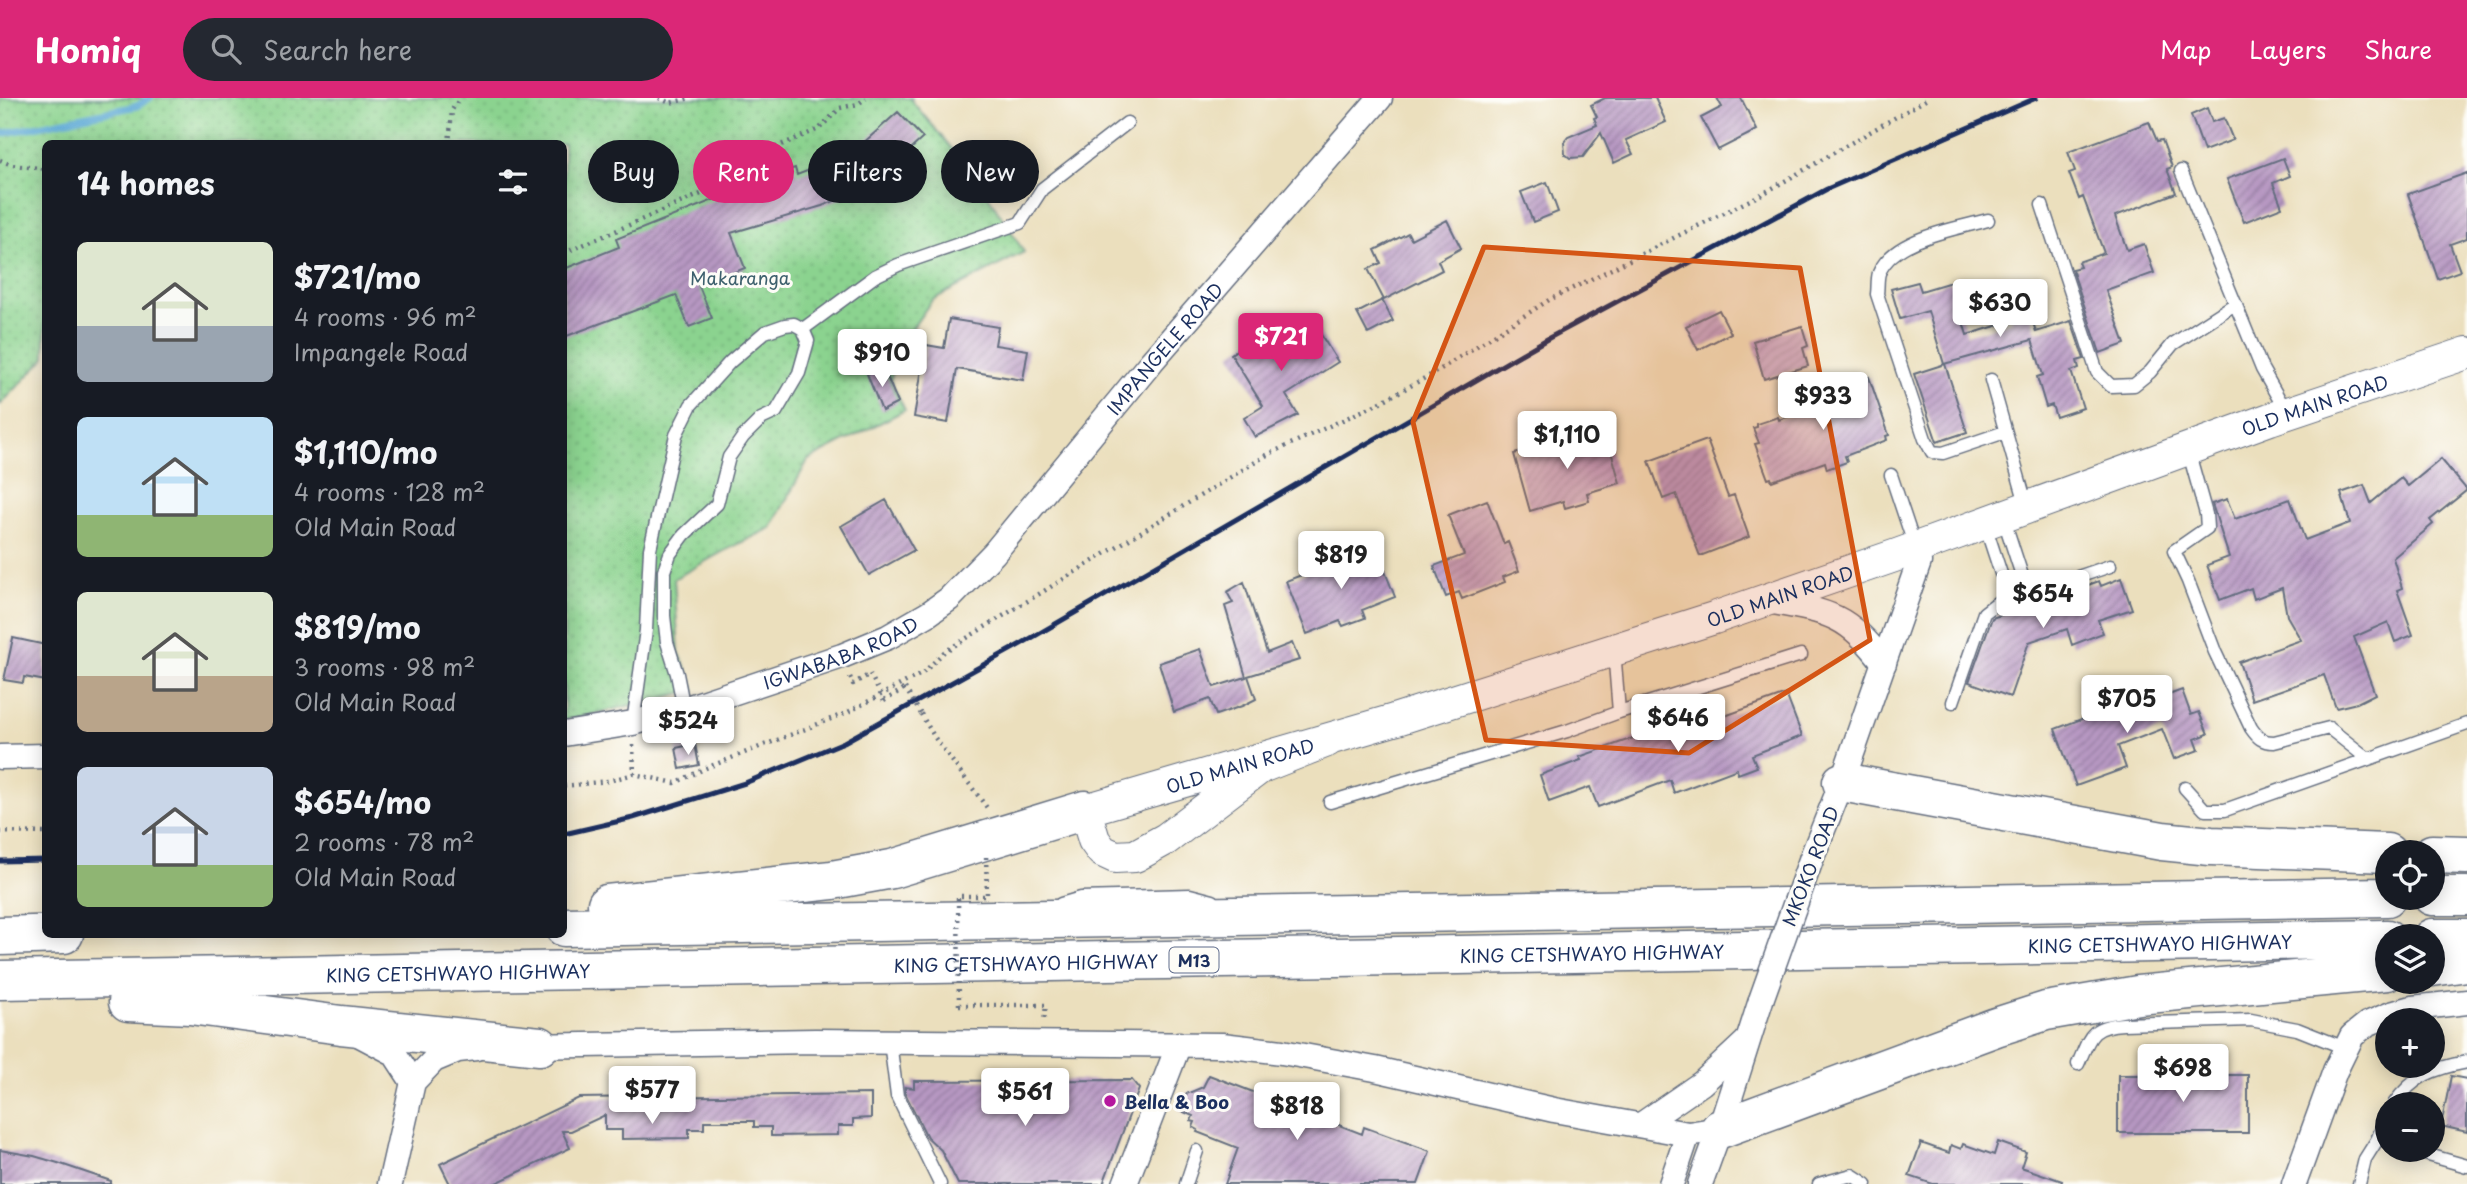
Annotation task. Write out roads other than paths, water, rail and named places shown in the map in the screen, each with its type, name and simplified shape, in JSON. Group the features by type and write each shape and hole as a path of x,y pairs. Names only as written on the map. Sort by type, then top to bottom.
{"highway":[{"path":"1842,782 2162,841 2211,846 2375,853"},
{"path":"567,908 832,880 915,862 1085,810"},
{"path":"2445,855 2467,855"},
{"path":"2445,896 2467,896"},
{"path":"567,927 2375,897"},
{"path":"0,936 42,935"},
{"path":"2445,938 2467,938"},
{"name":"KING CETSHWAYO HIGHWAY","path":"0,980 2375,939"},
{"path":"2445,965 2467,962"},
{"path":"1704,1131 2046,1011 2138,995 2375,972"},
{"path":"0,996 190,1005 341,1025 540,1045"}],"street":[{"name":"IMPANGELE ROAD","path":"949,599 994,553 1152,361 1380,98"},
{"name":"OLD MAIN ROAD","path":"1085,810 1326,741 1767,601 2288,414 2467,353"},
{"name":"MKOKO ROAD","path":"1671,1184 1704,1131 1747,1040 1919,562 1915,549"},
{"name":"IGWABABA ROAD","path":"567,734 633,723 684,709 842,656 888,637 949,599"},
{"path":"1767,601 1826,614 1846,622 1862,636 1884,663"},
{"path":"1085,810 1094,840 1102,851 1115,857 1135,856 1166,839 1261,767 1326,741"},
{"path":"0,757 42,756"},
{"path":"2294,1184 2345,1048 2352,1036 2378,1018 2412,1008 2467,1002"},
{"path":"341,1025 394,1053 413,1082"},
{"path":"1641,1125 1702,1083 1747,1040"},
{"path":"390,1184 413,1082 434,1060 458,1050 540,1045 890,1042 1222,1045 1282,1052 1375,1069 1554,1110 1641,1125 1704,1131"},
{"path":"1125,1184 1179,1044"},
{"name":"MKOKO ROAD","path":"1700,1184 1704,1131"}],"lane":[{"path":"803,329 875,276 954,244 1020,223 1038,194 1048,184 1127,123"},
{"path":"2181,171 2262,369 2288,414"},
{"path":"2042,205 2098,372 2111,386 2134,385 2150,372 2173,344 2235,304"},
{"path":"1989,220 1910,243 1891,256 1878,274 1877,295 1925,439 1932,452 1942,453 2005,432"},
{"path":"633,723 646,630 650,549 676,435 691,405 730,362 765,332 794,324 803,329 808,341 799,373 776,412 761,419 743,437 729,457 717,504 684,535 670,554 664,571 667,642 684,709"},
{"path":"1953,702 1984,613 2002,599 2006,589 2005,432 1991,380"},
{"path":"2188,450 2206,514 2207,528 2174,551 2215,652 2251,728 2258,738 2265,742 2286,741 2329,728 2368,759"},
{"path":"1891,475 1915,549"},
{"path":"2005,516 2028,594 2110,566"},
{"path":"649,570 664,571"},
{"path":"1614,650 1619,712"},
{"path":"1330,802 1567,731 1801,655"},
{"path":"2185,788 2205,810 2225,810 2467,723"},
{"path":"2078,1064 2094,1031 2101,1027 2123,1024 2252,1020 2297,1029 2345,1048"},
{"path":"890,1042 897,1096 940,1184"},
{"path":"2403,1092 2410,1083 2445,1066 2467,1062"},
{"path":"2359,1184 2365,1158 2375,1148"},
{"path":"1186,1184 1197,1151"},
{"path":"2445,1160 2467,1166"},
{"path":"1819,1184 1853,1175 1866,1184"}],"waterway":[{"path":"0,134 137,106 150,98"}],"railway":[{"path":"567,833 633,818 745,783 844,742 1021,644 1549,338 1827,189 2036,98"},
{"path":"0,861 42,860"}],"place":[{"name":"Bella & Boo","path":"1110,1101"}],"park label":[{"name":"Makaranga","path":"740,277"}]}
